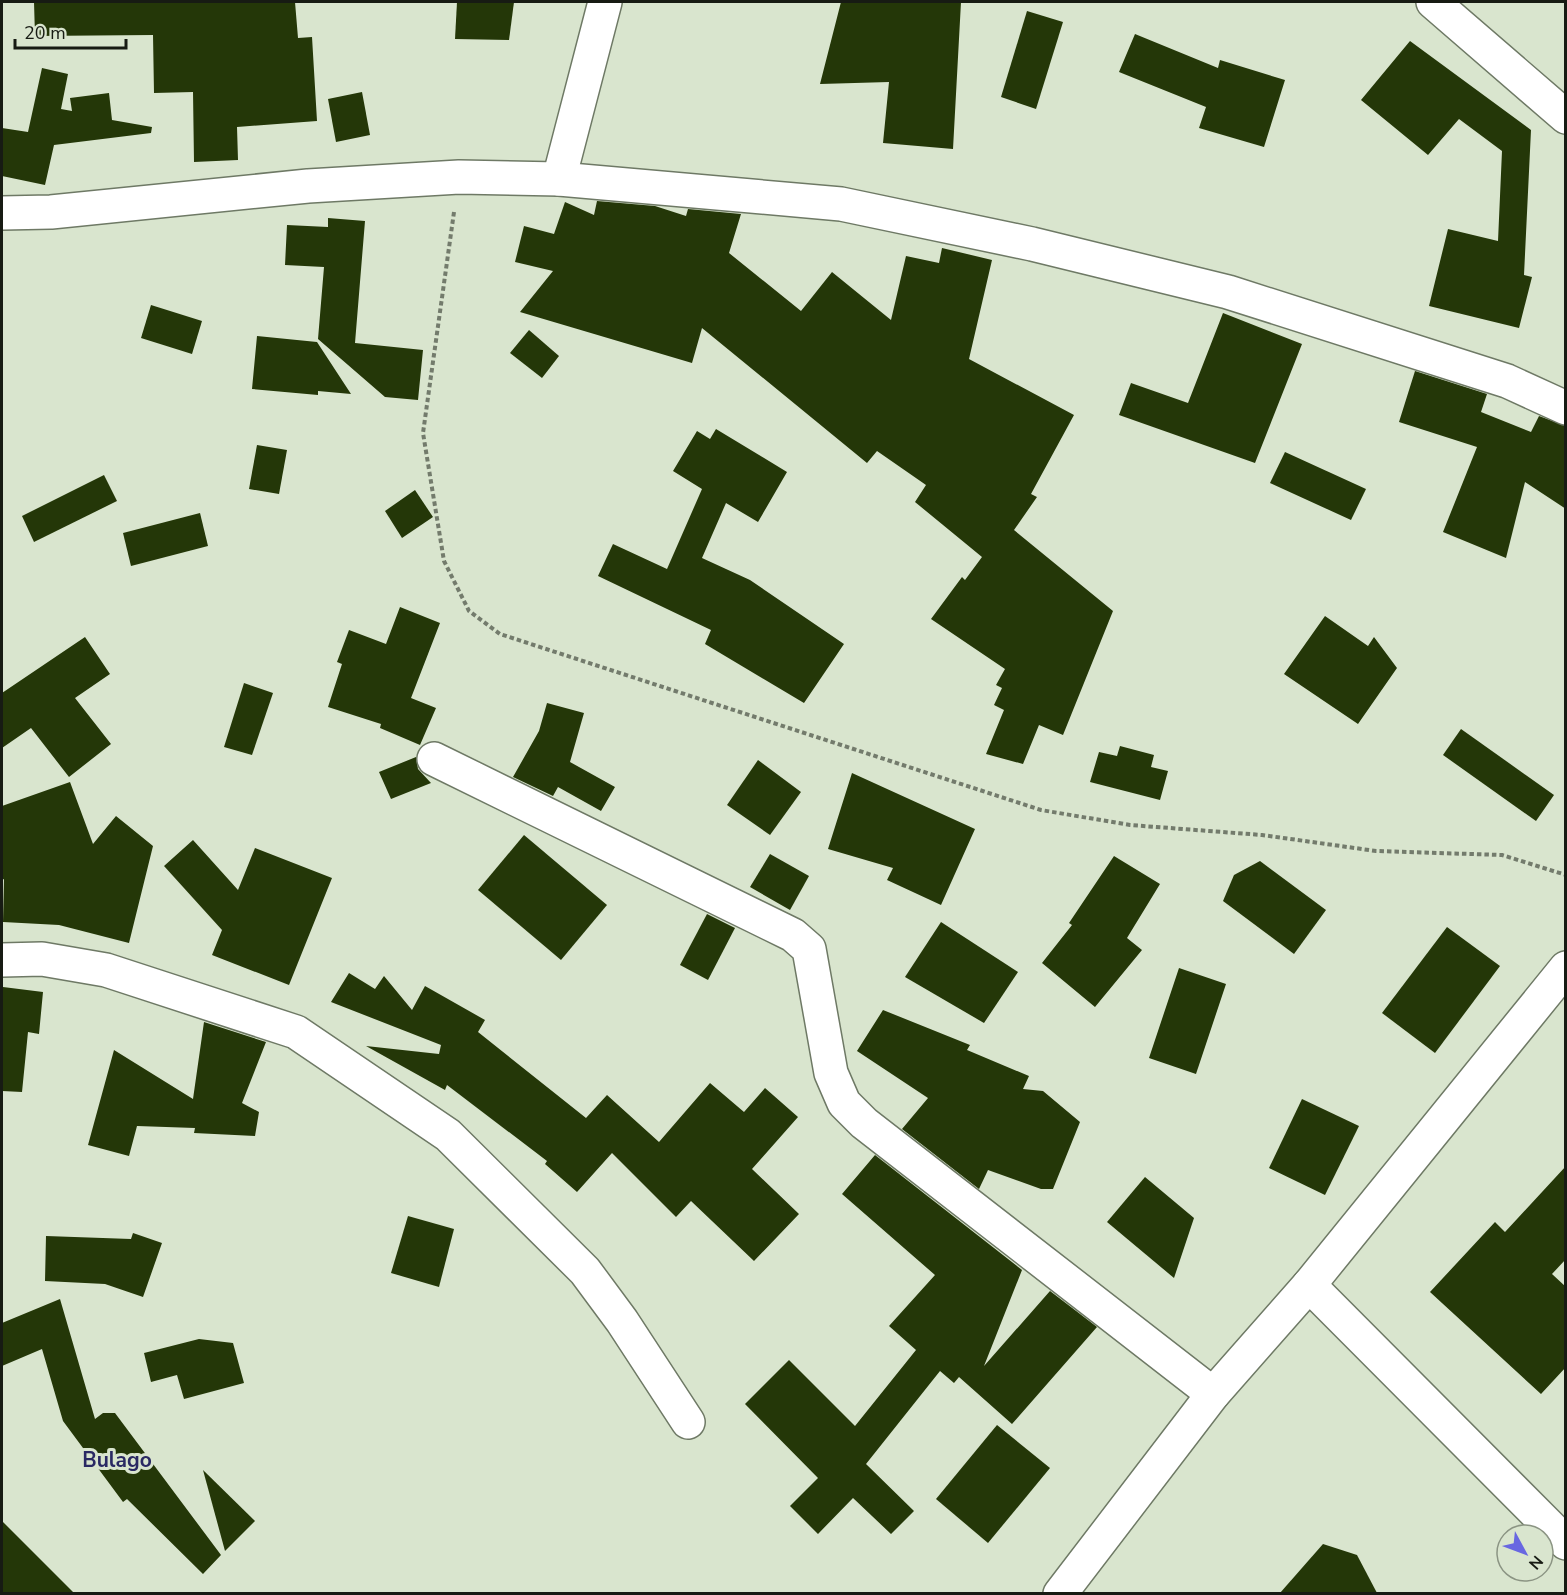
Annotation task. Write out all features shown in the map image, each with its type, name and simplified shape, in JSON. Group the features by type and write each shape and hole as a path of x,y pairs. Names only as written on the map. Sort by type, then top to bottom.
{"street":[{"path":"559,179 605,2"},
{"path":"1433,2 1566,117"},
{"path":"2,213 51,212 308,186 459,177 559,179 841,204 1032,244 1239,296 1507,381 1566,408"},
{"path":"434,759 793,935 809,949 831,1073 844,1103 864,1123 1213,1394"},
{"path":"2,960 42,959 106,970 296,1032 448,1135 497,1183 585,1271 688,1422"},
{"path":"1060,1593 1213,1394 1309,1285 1566,968"},
{"path":"1309,1285 1566,1543"}],"path":[{"path":"459,177 423,433 444,561 469,611 500,634 1041,810 1130,825 1262,835 1376,850 1502,855 1566,874"}],"building":[{"path":"34,2 295,2 298,38 312,37 317,121 237,127 238,160 194,162 193,92 154,93 153,35 35,36"},
{"path":"457,2 514,2 509,40 455,39"},
{"path":"841,2 961,2 953,149 883,143 889,82 820,84"},
{"path":"1027,11 1063,22 1036,109 1001,97"},
{"path":"1135,34 1218,68 1220,60 1285,80 1264,147 1199,128 1206,107 1119,72"},
{"path":"1410,41 1531,130 1524,275 1532,277 1519,328 1429,306 1448,229 1498,241 1502,151 1459,119 1428,155 1361,100"},
{"path":"42,68 68,74 61,109 72,111 70,98 109,93 112,120 152,127 151,133 54,145 45,185 2,176 2,128 28,132"},
{"path":"362,92 370,135 336,142 328,99"},
{"path":"597,201 655,206 686,216 688,209 741,214 729,253 801,311 832,272 891,320 906,256 939,263 942,248 992,260 969,359 1074,415 1031,494 1037,497 1014,530 1113,611 1063,735 1039,725 1023,764 986,754 1004,710 994,705 1002,688 996,685 1005,669 931,619 962,577 965,580 982,557 915,502 926,485 877,451 867,463 702,328 692,363 520,312 553,271 515,262 524,226 554,234 565,202 594,215"},
{"path":"328,218 365,221 355,343 423,350 418,400 385,397 318,339 324,267 285,265 287,225 328,227"},
{"path":"151,305 202,321 192,354 141,338"},
{"path":"1223,313 1302,344 1255,463 1119,415 1131,383 1188,403"},
{"path":"529,330 559,356 542,378 510,353"},
{"path":"257,336 317,342 351,394 318,391 318,395 252,389"},
{"path":"1415,371 1487,394 1481,412 1531,432 1539,416 1566,426 1566,509 1525,482 1506,558 1443,532 1477,447 1399,422"},
{"path":"716,429 787,472 758,522 726,503 702,558 750,580 844,644 804,703 705,644 711,630 598,576 613,544 667,569 702,489 673,471 697,431 710,439"},
{"path":"257,445 287,450 279,494 249,489"},
{"path":"1285,452 1366,489 1351,520 1270,483"},
{"path":"104,475 117,501 34,542 22,516"},
{"path":"415,490 433,517 402,538 385,511"},
{"path":"200,513 208,546 131,566 123,533"},
{"path":"400,607 440,623 411,698 436,708 420,745 380,728 381,724 328,707 342,664 337,662 349,630 386,644"},
{"path":"1325,616 1368,646 1374,637 1397,668 1358,724 1284,674"},
{"path":"85,637 110,674 75,698 111,744 69,777 31,728 2,748 2,693"},
{"path":"244,683 273,693 252,755 224,747"},
{"path":"547,703 584,713 570,762 615,787 601,811 558,787 553,796 513,777 539,731"},
{"path":"1461,729 1554,795 1536,821 1443,755"},
{"path":"1120,746 1154,755 1151,767 1168,771 1160,800 1090,782 1099,752 1117,756"},
{"path":"416,757 418,769 431,783 391,799 379,772"},
{"path":"758,760 801,792 770,835 727,805"},
{"path":"852,773 975,829 941,905 887,880 893,868 828,849"},
{"path":"70,782 93,844 116,816 153,846 129,943 59,925 3,922 2,806"},
{"path":"524,835 607,905 561,960 478,890"},
{"path":"193,840 238,890 255,848 332,878 289,985 212,955 222,930 164,866"},
{"path":"770,854 809,876 790,910 750,887"},
{"path":"1114,856 1160,884 1127,938 1142,950 1095,1007 1042,963 1072,925 1069,923"},
{"path":"1260,861 1326,910 1294,954 1223,901 1234,875"},
{"path":"707,914 735,928 708,980 680,965"},
{"path":"941,922 1018,972 984,1023 905,977"},
{"path":"1447,927 1500,966 1435,1053 1382,1013"},
{"path":"1179,968 1226,984 1196,1074 1149,1058"},
{"path":"349,973 375,989 384,976 412,1010 425,986 485,1020 478,1032 586,1118 607,1095 659,1142 710,1083 744,1112 765,1088 798,1117 752,1169 799,1214 754,1261 691,1201 676,1217 612,1153 577,1192 545,1164 547,1161 447,1085 445,1090 366,1046 439,1054 441,1045 331,1002"},
{"path":"3,987 43,992 39,1034 28,1032 22,1092 2,1091"},
{"path":"883,1010 970,1045 967,1050 1029,1076 1023,1089 1043,1091 1080,1122 1053,1189 1041,1189 988,1170 979,1189 902,1129 928,1098 857,1051"},
{"path":"204,1022 266,1042 242,1103 259,1112 255,1136 194,1133 195,1128 137,1126 129,1156 88,1145 114,1050 193,1099"},
{"path":"1302,1099 1359,1126 1325,1195 1269,1168"},
{"path":"875,1155 1022,1270 984,1366 1050,1291 1097,1327 1012,1424 959,1377 954,1383 940,1371 866,1464 914,1511 891,1534 853,1498 818,1534 790,1506 818,1478 745,1404 789,1360 855,1426 916,1350 889,1326 935,1275 842,1194"},
{"path":"1566,1166 1566,1259 1552,1274 1566,1287 1566,1367 1541,1394 1430,1292 1495,1222 1505,1232"},
{"path":"1145,1177 1194,1218 1174,1278 1107,1222"},
{"path":"408,1216 454,1229 439,1287 391,1273"},
{"path":"133,1233 162,1243 143,1297 105,1284 45,1281 46,1236 131,1239"},
{"path":"60,1299 95,1419 103,1413 115,1413 221,1555 203,1574 127,1499 123,1502 63,1421 42,1349 2,1366 2,1323"},
{"path":"199,1339 233,1343 244,1383 184,1399 177,1375 151,1382 144,1353"},
{"path":"997,1425 1050,1468 988,1543 936,1499"},
{"path":"203,1470 255,1521 225,1551"},
{"path":"2,1521 74,1593 2,1593"},
{"path":"1323,1544 1357,1555 1377,1593 1280,1593"}],"district":[{"name":"Bulago","path":"117,1460"}]}
